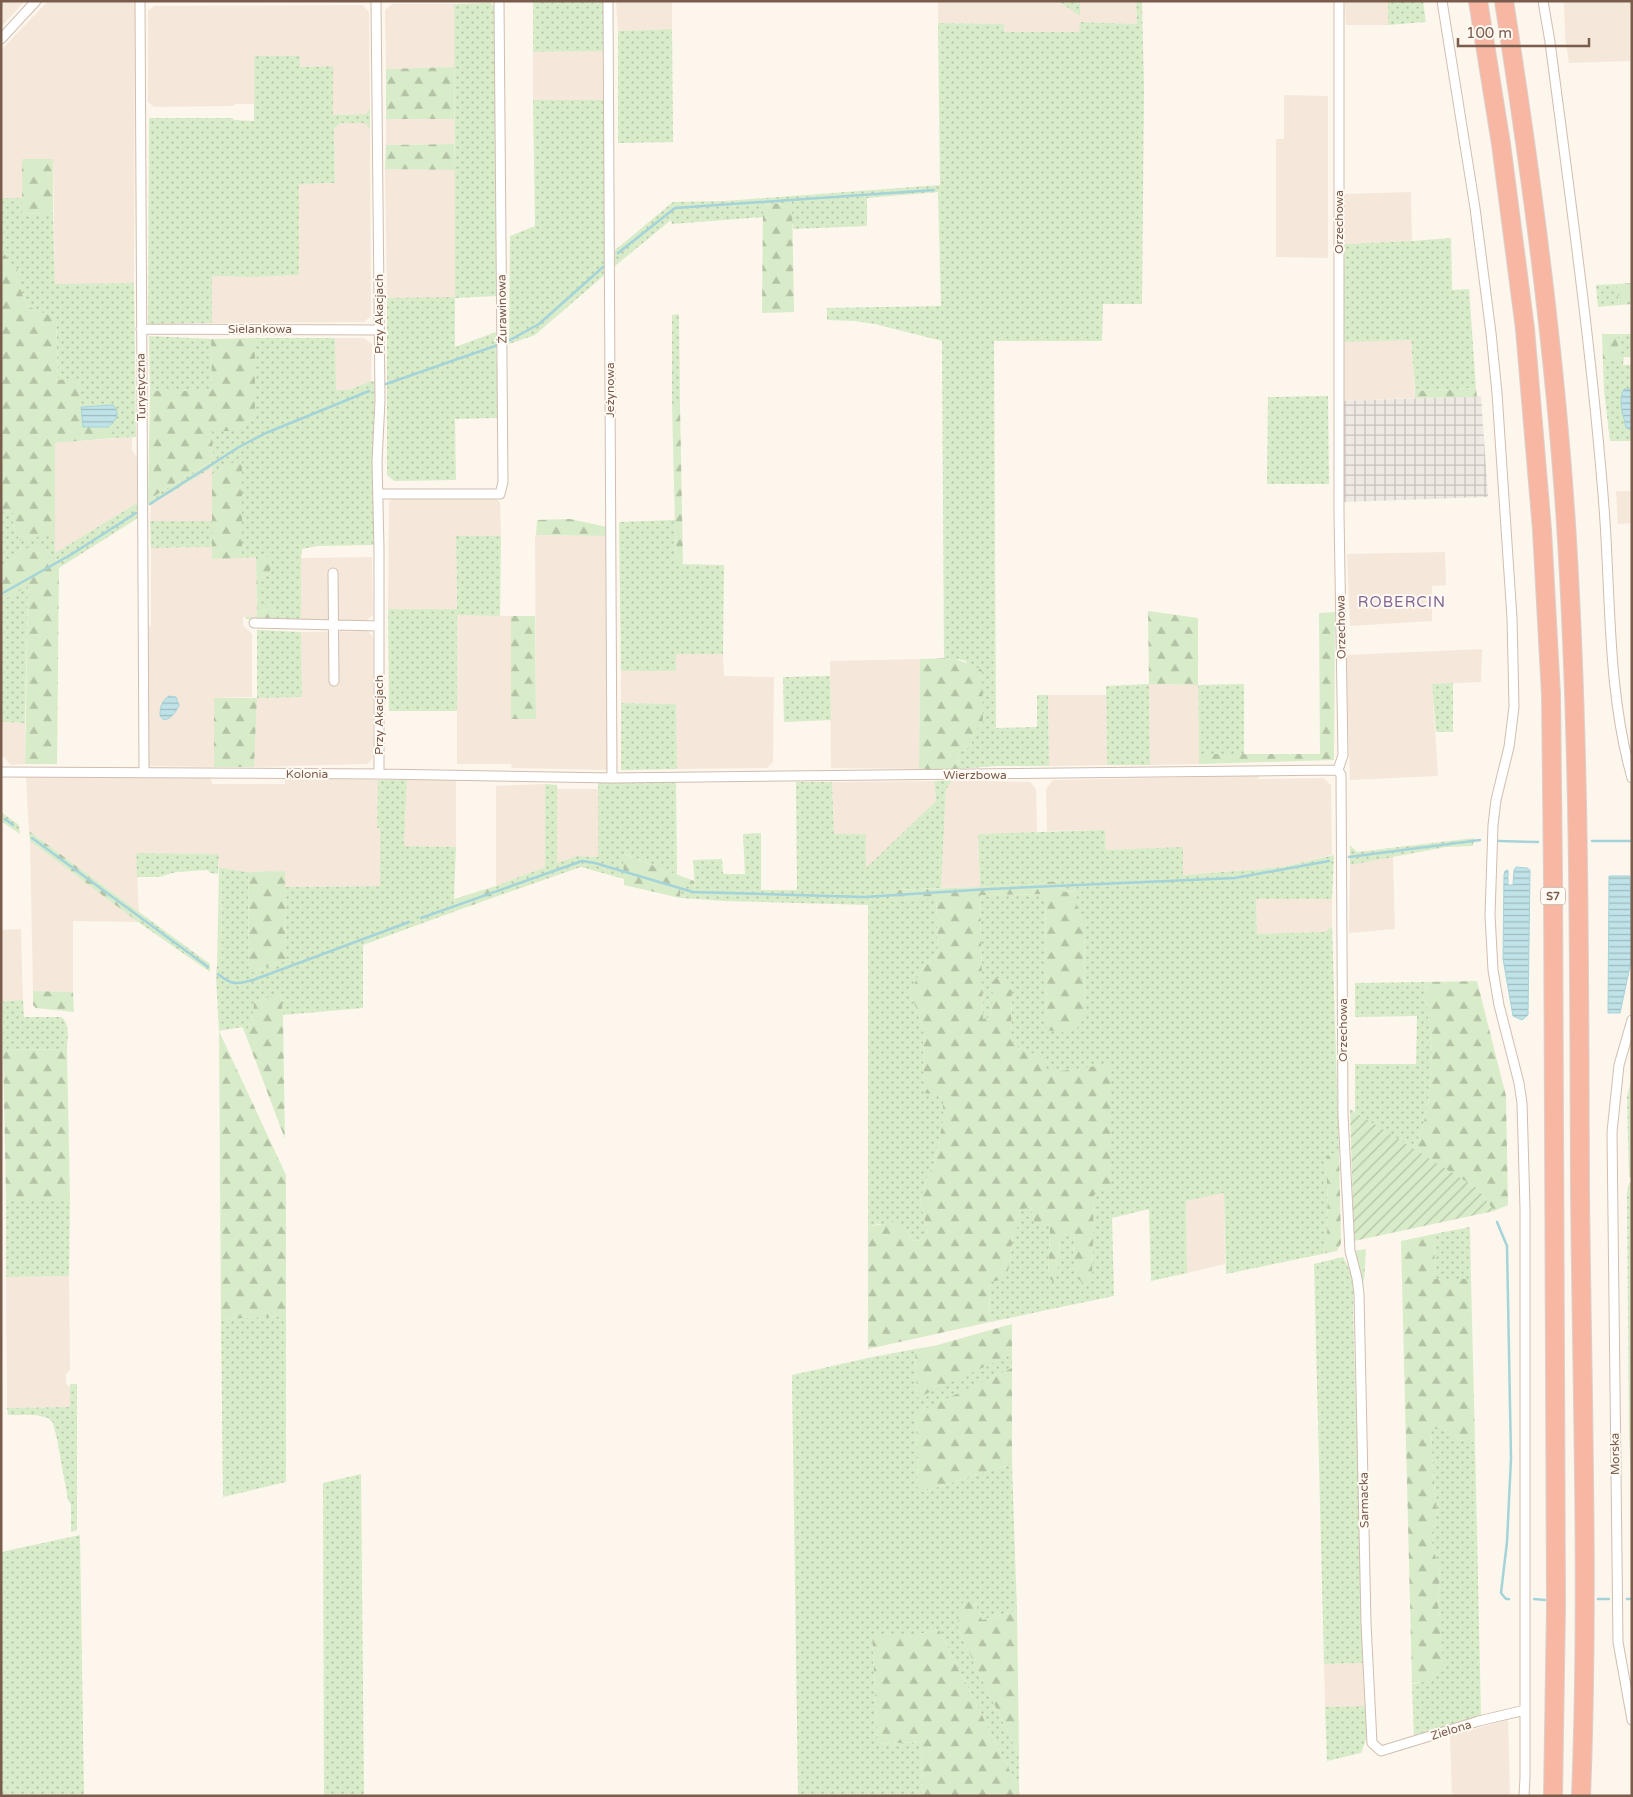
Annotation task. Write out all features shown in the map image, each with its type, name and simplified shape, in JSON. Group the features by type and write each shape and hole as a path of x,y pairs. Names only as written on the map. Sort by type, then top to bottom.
{"highway":[{"name":"S7","path":"1478,1 1501,144 1525,329 1542,530 1551,695 1556,1587 1553,1796"},
{"name":"S7","path":"1504,1 1528,157 1552,361 1567,536 1572,642 1578,815 1585,1621 1581,1796"}],"street":[{"path":"1,39 36,1"},
{"name":"Turystyczna","path":"140,1 144,773"},
{"name":"Przy Akacjach","path":"376,1 380,400 377,444 379,774"},
{"name":"Żurawinowa","path":"378,494 500,494 504,482 499,1"},
{"name":"Jeżynowa","path":"608,1 612,778"},
{"name":"Orzechowa","path":"1339,1 1339,514 1343,756 1338,770 1341,775 1342,841 1343,1115 1350,1251"},
{"path":"1442,1 1475,208 1492,341 1508,529 1514,707 1509,747 1496,800 1493,826 1490,915 1493,970 1499,1005 1522,1103 1524,1208 1524,1796"},
{"path":"1543,1 1550,42 1592,373 1604,507 1616,707 1623,745 1632,778"},
{"name":"Sielankowa","path":"141,329 379,330"},
{"path":"333,573 334,681"},
{"path":"254,624 379,626"},
{"name":"Wierzbowa","path":"612,778 1338,770"},
{"name":"Kolonia","path":"1,772 379,774 612,778"},
{"name":"Morska","path":"1632,1020 1619,1065 1614,1105 1612,1186 1618,1642 1628,1677 1632,1720"},
{"name":"Sarmacka","path":"1350,1251 1360,1294 1366,1623 1372,1743 1377,1749"},
{"name":"Zielona","path":"1377,1749 1381,1750 1479,1721 1525,1710"}],"shaded area":[{"path":"1,1 25,1 1,27"},
{"path":"48,1 135,1 134,283 55,285 53,159 22,159 22,198 1,198 1,50"},
{"path":"616,1 672,1 672,29 618,31"},
{"path":"938,1 1058,1 1080,16 1080,1 1136,1 1137,24 1080,22 1080,32 1004,32 1004,24 938,23"},
{"path":"1345,1 1388,1 1388,25 1346,25"},
{"path":"1564,1 1632,1 1632,61 1569,63 1565,36"},
{"path":"392,4 454,4 454,67 386,69 385,10"},
{"path":"363,5 369,12 370,108 366,114 333,115 332,66 299,67 300,56 254,56 254,104 154,107 148,102 148,11 154,6"},
{"path":"605,51 605,100 533,100 533,52"},
{"path":"1284,95 1328,96 1328,258 1276,257 1276,139 1284,139"},
{"path":"386,119 454,119 454,144 386,145"},
{"path":"340,123 366,123 370,129 371,316 364,322 212,323 211,276 299,275 299,184 335,183 334,129"},
{"path":"385,169 455,170 455,298 387,298"},
{"path":"1411,192 1412,241 1345,244 1344,194"},
{"path":"335,338 364,338 372,344 371,381 349,390 335,390"},
{"path":"1411,339 1415,398 1344,401 1342,342"},
{"path":"1481,396 1488,497 1344,502 1344,401"},
{"path":"132,437 132,450 137,458 137,503 55,553 55,443"},
{"path":"213,467 213,521 150,521 151,504"},
{"path":"1616,491 1632,491 1632,523 1618,524"},
{"path":"395,496 494,496 500,503 501,536 456,536 457,609 388,609 389,502"},
{"path":"535,535 607,536 608,770 512,768 511,764 457,764 457,615 511,616 511,719 536,719"},
{"path":"213,547 213,559 256,557 257,617 243,617 243,625 252,634 252,697 214,698 214,767 148,766 147,626 151,626 151,548"},
{"path":"1445,552 1446,585 1432,586 1432,621 1350,626 1347,554"},
{"path":"372,557 373,615 367,620 301,620 301,558"},
{"path":"368,631 373,637 373,758 367,764 254,767 257,698 302,696 301,632"},
{"path":"1482,649 1481,682 1432,684 1438,776 1350,780 1346,655"},
{"path":"676,654 723,654 724,676 774,677 773,762 767,768 677,769 676,704 621,703 621,671 676,671"},
{"path":"920,659 919,769 831,768 830,661"},
{"path":"1149,684 1198,685 1199,764 1150,765"},
{"path":"1048,695 1106,695 1107,765 1049,766"},
{"path":"1,722 25,723 25,764 11,765 1,754"},
{"path":"1258,776 1259,779 1323,778 1331,785 1332,855 1283,867 1182,875 1182,848 1106,850 1105,830 1047,831 1046,789 1053,780"},
{"path":"26,777 211,778 212,784 285,784 285,778 378,780 377,828 380,829 381,886 285,887 285,871 248,872 219,868 219,854 136,853 139,912 29,831"},
{"path":"407,780 456,780 456,847 404,846"},
{"path":"952,780 1030,782 1036,789 1037,832 978,834 980,887 941,888 946,790"},
{"path":"934,781 936,801 866,869 834,834 832,782"},
{"path":"545,784 545,867 496,886 496,786"},
{"path":"557,789 598,789 598,857 577,856 557,863"},
{"path":"30,841 138,922 73,921 73,992 33,991"},
{"path":"1393,855 1395,929 1349,933 1350,863"},
{"path":"1256,899 1332,899 1332,926 1325,932 1257,934"},
{"path":"21,929 23,1000 1,1001 1,930"},
{"path":"1224,1192 1225,1264 1187,1273 1186,1201"},
{"path":"69,1276 70,1370 66,1374 66,1384 70,1387 70,1407 7,1408 6,1277"},
{"path":"1364,1663 1365,1706 1325,1707 1324,1664"},
{"path":"1508,1720 1510,1796 1458,1796 1452,1793 1451,1735"}],"green space":[{"path":"533,1 604,1 605,51 533,52"},
{"path":"1058,1 1080,1 1080,16"},
{"path":"1388,1 1423,1 1426,22 1388,25"},
{"path":"1136,2 1142,2 1144,89 1142,304 1103,304 1102,341 994,341 996,728 1037,727 1037,695 1048,695 1049,766 997,766 958,769 959,752 971,746 974,731 966,661 944,658 942,341 875,324 827,320 827,308 941,306 938,192 867,198 867,226 793,229 791,203 763,205 764,217 672,224 671,220 615,266 614,251 673,202 725,201 940,185 938,23 1004,24 1004,32 1079,32 1080,22 1137,24"},
{"path":"491,3 495,8 496,296 455,298 455,347 496,332 498,418 455,419 456,480 394,481 387,475 387,298 455,297 454,4"},
{"path":"672,29 673,142 618,143 618,31"},
{"path":"254,56 300,56 300,67 333,66 333,115 366,114 370,108 370,129 365,123 340,123 334,129 335,183 299,184 299,275 212,276 212,323 148,324 149,118 232,118 234,120 254,121"},
{"path":"454,67 454,119 386,119 386,69"},
{"path":"533,100 605,100 608,272 535,335 509,344 510,236 535,226"},
{"path":"454,144 455,170 385,169 386,145"},
{"path":"22,159 53,159 53,213 22,214"},
{"path":"1,198 22,198 23,214 53,213 55,284 134,283 136,437 114,438 114,432 83,416 81,386 74,379 58,380 56,317 28,306 22,294 16,270 1,250"},
{"path":"792,202 794,312 762,313 763,205"},
{"path":"1451,238 1452,290 1469,289 1476,388 1415,391 1411,340 1342,342 1345,244"},
{"path":"1,250 17,270 22,294 28,306 56,317 58,380 74,378 81,386 83,416 104,425 114,432 114,438 55,443 55,533 21,541 14,531 13,513 1,510"},
{"path":"1632,283 1632,304 1619,305 1617,284"},
{"path":"1617,284 1619,305 1598,307 1596,285"},
{"path":"679,314 680,405 672,405 672,315"},
{"path":"1602,334 1617,334 1619,349 1624,357 1603,362"},
{"path":"1617,334 1632,334 1632,357 1624,357 1623,365 1632,365 1632,389 1624,389 1622,399 1626,428 1632,430 1632,441 1610,441 1604,391 1603,362 1623,357 1619,349"},
{"path":"149,336 211,339 212,391 150,391"},
{"path":"255,338 335,338 336,390 349,390 371,381 375,382 373,454 374,545 317,546 302,549 301,620 277,621 274,606 270,604 263,612 261,610 261,579 268,574 256,557 242,558 242,458 212,476 213,467 149,506 148,500 213,460 212,431 236,431 244,422 255,420"},
{"path":"255,338 255,420 244,422 236,431 212,431 213,460 148,500 150,391 212,391 211,339"},
{"path":"1476,388 1477,397 1415,398 1415,391"},
{"path":"1328,396 1329,484 1267,484 1268,397"},
{"path":"672,405 680,405 683,564 676,564"},
{"path":"242,457 242,558 212,559 212,476"},
{"path":"137,503 138,518 59,568 55,554 51,556 20,552 1,570 1,510 13,513 14,531 21,540 55,533 55,553"},
{"path":"570,519 607,527 607,536 536,535 537,520"},
{"path":"675,520 676,564 724,565 723,654 676,654 676,671 621,671 619,522"},
{"path":"150,521 213,521 213,547 151,548"},
{"path":"456,536 501,536 500,616 457,615 457,711 389,711 388,609 457,609"},
{"path":"35,544 45,548 51,556 55,553 59,568 57,764 25,764 28,586 1,601 1,570 20,552"},
{"path":"256,557 272,557 270,570 261,579 261,610 263,612 270,604 274,606 277,621 246,619 245,617 257,617"},
{"path":"28,585 25,723 1,722 1,601"},
{"path":"1148,611 1198,618 1198,685 1149,684"},
{"path":"1335,612 1334,760 1199,764 1199,754 1320,754 1319,613"},
{"path":"511,616 535,616 536,719 511,719"},
{"path":"257,630 301,632 302,697 257,698"},
{"path":"954,658 982,670 983,724 974,731 971,746 959,752 958,769 919,769 920,659"},
{"path":"830,676 831,720 784,722 783,677"},
{"path":"1453,683 1453,732 1436,732 1432,684"},
{"path":"1149,684 1150,765 1107,765 1106,686"},
{"path":"1244,684 1244,754 1199,754 1198,685"},
{"path":"214,698 257,698 254,767 214,767"},
{"path":"621,703 676,704 677,769 621,770"},
{"path":"378,780 407,780 404,846 456,847 454,899 456,911 363,945 363,1008 283,1015 281,993 254,1003 252,1022 245,1033 242,1027 219,1031 216,976 217,965 221,967 222,868 248,872 249,973 286,960 285,887 380,886 380,829 377,828"},
{"path":"952,780 946,790 941,888 891,890 892,902 936,896 938,951 921,971 909,994 918,1011 923,1031 924,1092 943,1098 943,1121 934,1163 920,1201 928,1232 919,1241 911,1240 905,1226 878,1224 868,1227 868,905 680,898 681,884 695,888 693,860 722,859 723,874 745,874 743,834 761,833 761,890 797,890 796,782 832,782 834,834 866,834 866,868 936,801 934,781"},
{"path":"598,781 676,781 677,875 624,854 624,879 581,867 495,897 496,886 545,867 545,784 557,785 557,863 577,856 598,857"},
{"path":"1,812 19,825 20,834 1,821"},
{"path":"1105,830 1106,850 1183,847 1183,875 1283,867 1334,855 1332,899 1256,899 1257,934 1325,932 1332,926 1339,1152 1326,1156 1328,1221 1325,1246 1322,1254 1226,1274 1224,1193 1186,1201 1187,1273 1151,1281 1149,1209 1112,1218 1114,1296 990,1322 989,1281 1010,1262 1013,1234 1020,1223 1020,1210 1031,1207 1034,1220 1048,1223 1050,1231 1048,1277 1057,1272 1060,1240 1067,1231 1075,1235 1073,1253 1092,1279 1094,1195 1110,1065 1054,1072 1047,1071 1033,1062 1011,1040 1012,985 992,1008 990,1017 983,1020 980,895 1045,894 1047,1030 1085,1013 1084,924 1077,909 1077,891 1062,892 1061,881 980,887 978,834"},
{"path":"29,831 139,912 138,922 30,841"},
{"path":"1474,838 1473,846 1446,847 1350,865 1350,845 1357,852"},
{"path":"136,853 219,854 218,874 210,873 208,870 176,872 159,877 137,877"},
{"path":"623,854 694,881 695,889 681,884 680,898 624,885"},
{"path":"219,868 222,868 221,968 217,965"},
{"path":"285,871 286,960 249,973 248,872"},
{"path":"1061,881 1062,892 1077,891 1077,909 1084,924 1085,1013 1077,1029 1066,1033 1047,1030 1045,894 980,895 983,1019 990,1017 993,979 1002,977 1012,985 1011,1040 1022,1052 1038,1054 1045,1063 1047,1070 1061,1071 1110,1064 1111,1187 1094,1195 1092,1279 1084,1284 1076,1277 1073,1253 1075,1235 1067,1231 1060,1240 1057,1272 1054,1282 1048,1277 1050,1231 1048,1223 1035,1226 1031,1207 1021,1210 1020,1223 1013,1234 1006,1279 989,1282 990,1322 868,1349 868,1227 893,1222 905,1226 911,1240 919,1241 928,1232 920,1201 934,1163 943,1121 943,1098 934,1094 924,1093 923,1031 918,1011 909,994 921,971 938,951 936,897 892,902 891,890 980,887"},
{"path":"496,886 495,897 456,911 454,899"},
{"path":"139,912 210,964 210,972 138,922"},
{"path":"1477,981 1506,1096 1508,1205 1494,1211 1478,1189 1411,1149 1421,1134 1428,1105 1432,1052 1425,982"},
{"path":"1425,982 1432,1052 1428,1105 1421,1134 1411,1149 1355,1112 1355,1064 1416,1064 1417,1016 1355,1017 1355,983"},
{"path":"33,991 73,992 74,1012 36,1008 33,1005"},
{"path":"281,992 285,1139 245,1033 252,1022 254,1003"},
{"path":"23,1000 24,1017 61,1017 64,1020 68,1032 67,1050 3,1049 3,1001"},
{"path":"219,1031 286,1175 286,1316 221,1319"},
{"path":"3,1049 67,1050 70,1200 6,1200"},
{"path":"1632,1077 1632,1176 1629,1178 1627,1096"},
{"path":"1350,1109 1478,1189 1494,1211 1354,1241"},
{"path":"1339,1152 1341,1243 1337,1251 1322,1254 1325,1246 1328,1221 1326,1156"},
{"path":"1632,1182 1632,1503 1629,1436 1627,1193 1629,1183"},
{"path":"6,1200 70,1200 69,1276 6,1277"},
{"path":"1470,1227 1471,1279 1435,1279 1434,1234"},
{"path":"1434,1234 1435,1279 1471,1279 1475,1442 1458,1440 1443,1429 1431,1429 1437,1510 1432,1544 1440,1573 1438,1609 1444,1668 1430,1680 1412,1683 1401,1241"},
{"path":"1366,1249 1364,1281 1360,1280 1353,1251"},
{"path":"1343,1257 1354,1278 1353,1311 1364,1663 1324,1664 1314,1264"},
{"path":"286,1316 286,1482 223,1497 221,1319"},
{"path":"1012,1324 1012,1354 917,1398 915,1349 934,1346"},
{"path":"915,1349 917,1397 1012,1354 1012,1368 916,1414 918,1493 1012,1464 1017,1611 982,1620 975,1604 968,1599 958,1630 1019,1755 1019,1789 939,1630 919,1634 872,1634 878,1744 921,1742 922,1796 798,1796 792,1375"},
{"path":"1012,1368 1012,1464 918,1493 916,1413"},
{"path":"70,1384 77,1384 77,1530 71,1532 71,1504 68,1500 53,1423 48,1418 36,1415 8,1415 7,1408 70,1407"},
{"path":"1431,1429 1443,1429 1459,1440 1475,1442 1481,1716 1414,1737 1412,1684 1423,1682 1442,1651 1438,1609 1440,1573 1432,1544 1437,1510"},
{"path":"361,1474 364,1796 324,1796 323,1483"},
{"path":"80,1535 84,1796 1,1796 1,1552"},
{"path":"968,1598 975,1604 982,1620 1017,1611 1019,1755 958,1630 960,1608"},
{"path":"939,1630 1019,1789 1020,1796 922,1796 921,1742 878,1744 872,1634 919,1634"},
{"path":"1365,1706 1367,1737 1361,1753 1327,1761 1325,1707"}],"water":[{"path":"1624,389 1632,389 1632,430 1626,428 1622,408 1621,398"},
{"path":"113,405 117,414 108,427 83,427 81,407"},
{"path":"169,696 176,697 179,705 169,718 164,720 160,716 161,707 164,700"},
{"path":"1516,867 1530,870 1528,1015 1522,1020 1513,1016 1503,959 1504,874 1508,870 1508,885 1513,885"},
{"path":"1609,876 1630,876 1632,957 1620,1013 1608,1013"}],"waterway":[{"path":"618,253 675,208 934,190"},
{"path":"510,340 539,324 603,267"},
{"path":"386,384 498,345"},
{"path":"150,504 239,447 266,433 369,391"},
{"path":"1,594 72,554 136,513"},
{"path":"5,819 13,825"},
{"path":"32,838 208,967"},
{"path":"1349,857 1480,840"},
{"path":"1499,841 1538,842"},
{"path":"1592,841 1632,841"},
{"path":"421,918 582,861 595,863 693,892 864,897 990,889 1235,878 1329,861"},
{"path":"218,974 227,981 235,983 253,980 409,922"},
{"path":"1497,1222 1507,1246 1511,1458 1507,1542 1501,1593 1506,1599 1509,1599"},
{"path":"1534,1599 1545,1600"},
{"path":"1598,1599 1609,1599"},
{"path":"1627,1599 1632,1599"}],"district":[{"name":"ROBERCIN","path":"1402,602"}]}
